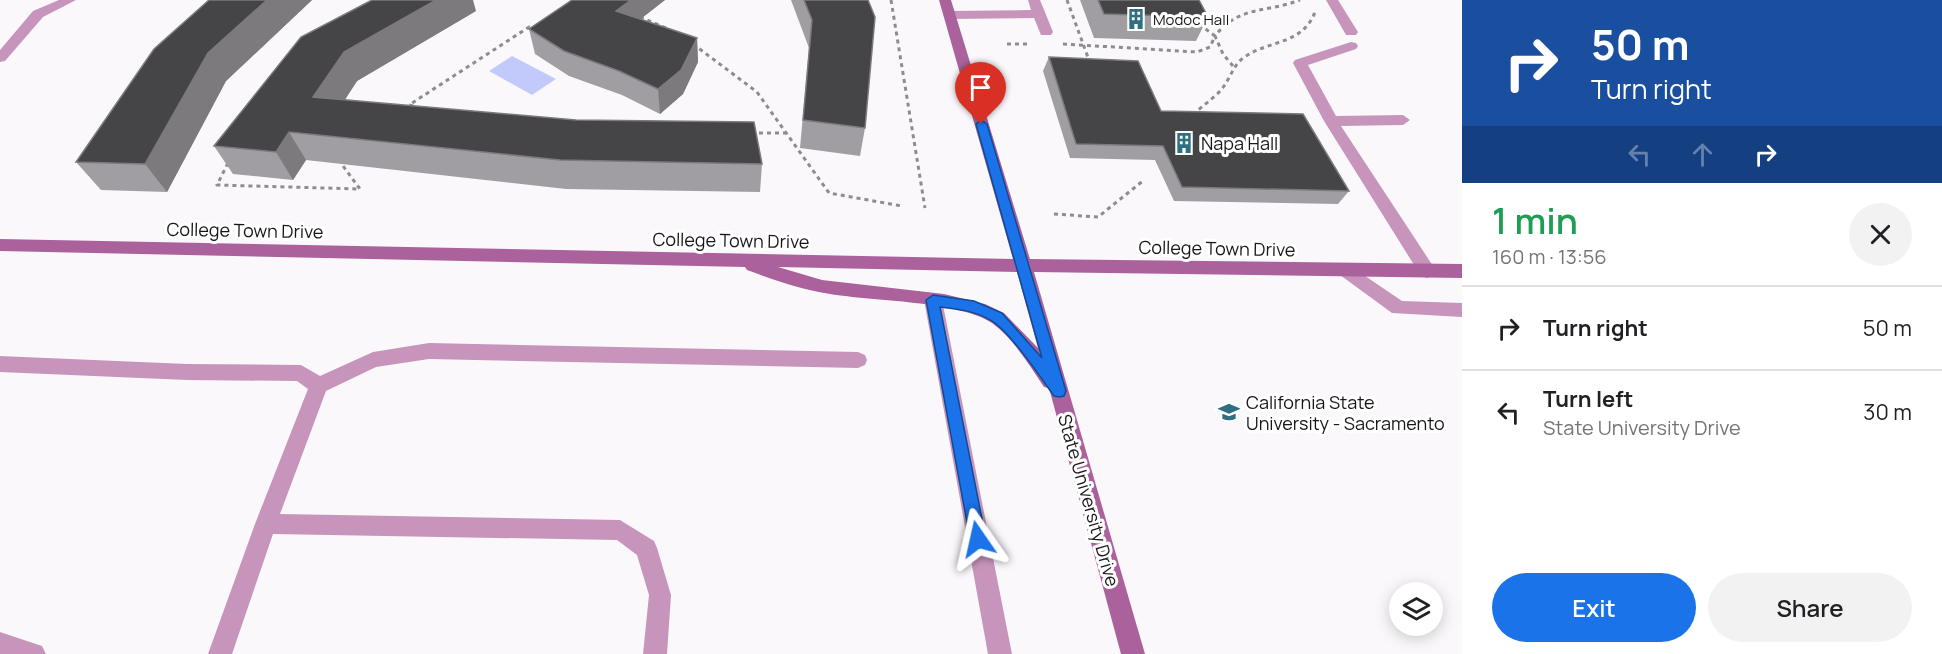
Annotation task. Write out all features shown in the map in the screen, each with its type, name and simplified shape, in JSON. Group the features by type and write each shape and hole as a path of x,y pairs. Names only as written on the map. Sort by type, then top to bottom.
{"street":[{"name":"State University Drive","path":"947,7 1023,264 1132,654"},
{"name":"College Town Drive","path":"0,245 741,260 1462,271"},
{"path":"741,260 798,282 974,306 997,317 1032,355 1059,391"}],"lane":[{"path":"0,58 38,14 70,0"},
{"path":"1034,0 1046,32"},
{"path":"1332,0 1351,39 1300,63 1331,121 1427,271"},
{"path":"947,7 1040,15"},
{"path":"1331,121 1403,120"},
{"path":"1346,270 1398,308 1462,310"},
{"path":"933,300 1000,654"},
{"path":"220,654 266,524 319,386 374,360 429,351 858,360"},
{"path":"0,364 187,372 301,373 319,386"},
{"path":"266,524 620,530 646,548 660,595 655,654"},
{"path":"0,644 33,654"}],"path":[{"path":"891,0 925,208"},
{"path":"1067,0 1091,66"},
{"path":"1062,45 1157,49 1189,53 1210,47 1221,25 1235,14 1253,9 1285,7 1300,0"},
{"path":"1192,116 1221,90 1233,66 1251,53 1299,34 1314,17 1316,8"},
{"path":"635,15 668,29"},
{"path":"1193,21 1215,36 1222,54 1233,66"},
{"path":"400,109 529,27 537,28"},
{"path":"688,40 757,92 829,193 902,206"},
{"path":"1007,44 1029,44"},
{"path":"409,105 421,106"},
{"path":"741,132 787,133"},
{"path":"232,155 217,185 360,189 343,166 348,155"},
{"path":"1054,214 1098,217 1144,180"}],"water":[{"path":"512,56 556,79 532,95 489,71"}],"building":[{"path":"209,0 267,0 208,53 145,164 76,162 154,49"},
{"path":"372,0 436,0 344,52 313,97 576,120 754,122 762,164 560,160 289,132 276,152 214,146 301,37"},
{"path":"572,0 631,0 616,11 697,38 681,70 658,89 619,71 564,51 529,29"},
{"path":"804,0 868,0 875,17 865,128 803,120 812,20"},
{"path":"1098,0 1199,0 1208,17 1104,14"},
{"name":"Napa Hall","path":"1049,57 1138,61 1161,111 1303,114 1349,191 1182,187 1163,146 1076,144"}],"place":[{"name":"Modoc Hall","path":"1136,19"},
{"name":"Napa Hall","path":"1184,143"},
{"name":"California State University - Sacramento","path":"1229,412"}],"route":[{"path":"978,539 933,300 974,306 997,317 1032,355 1059,391 981,124"}]}
